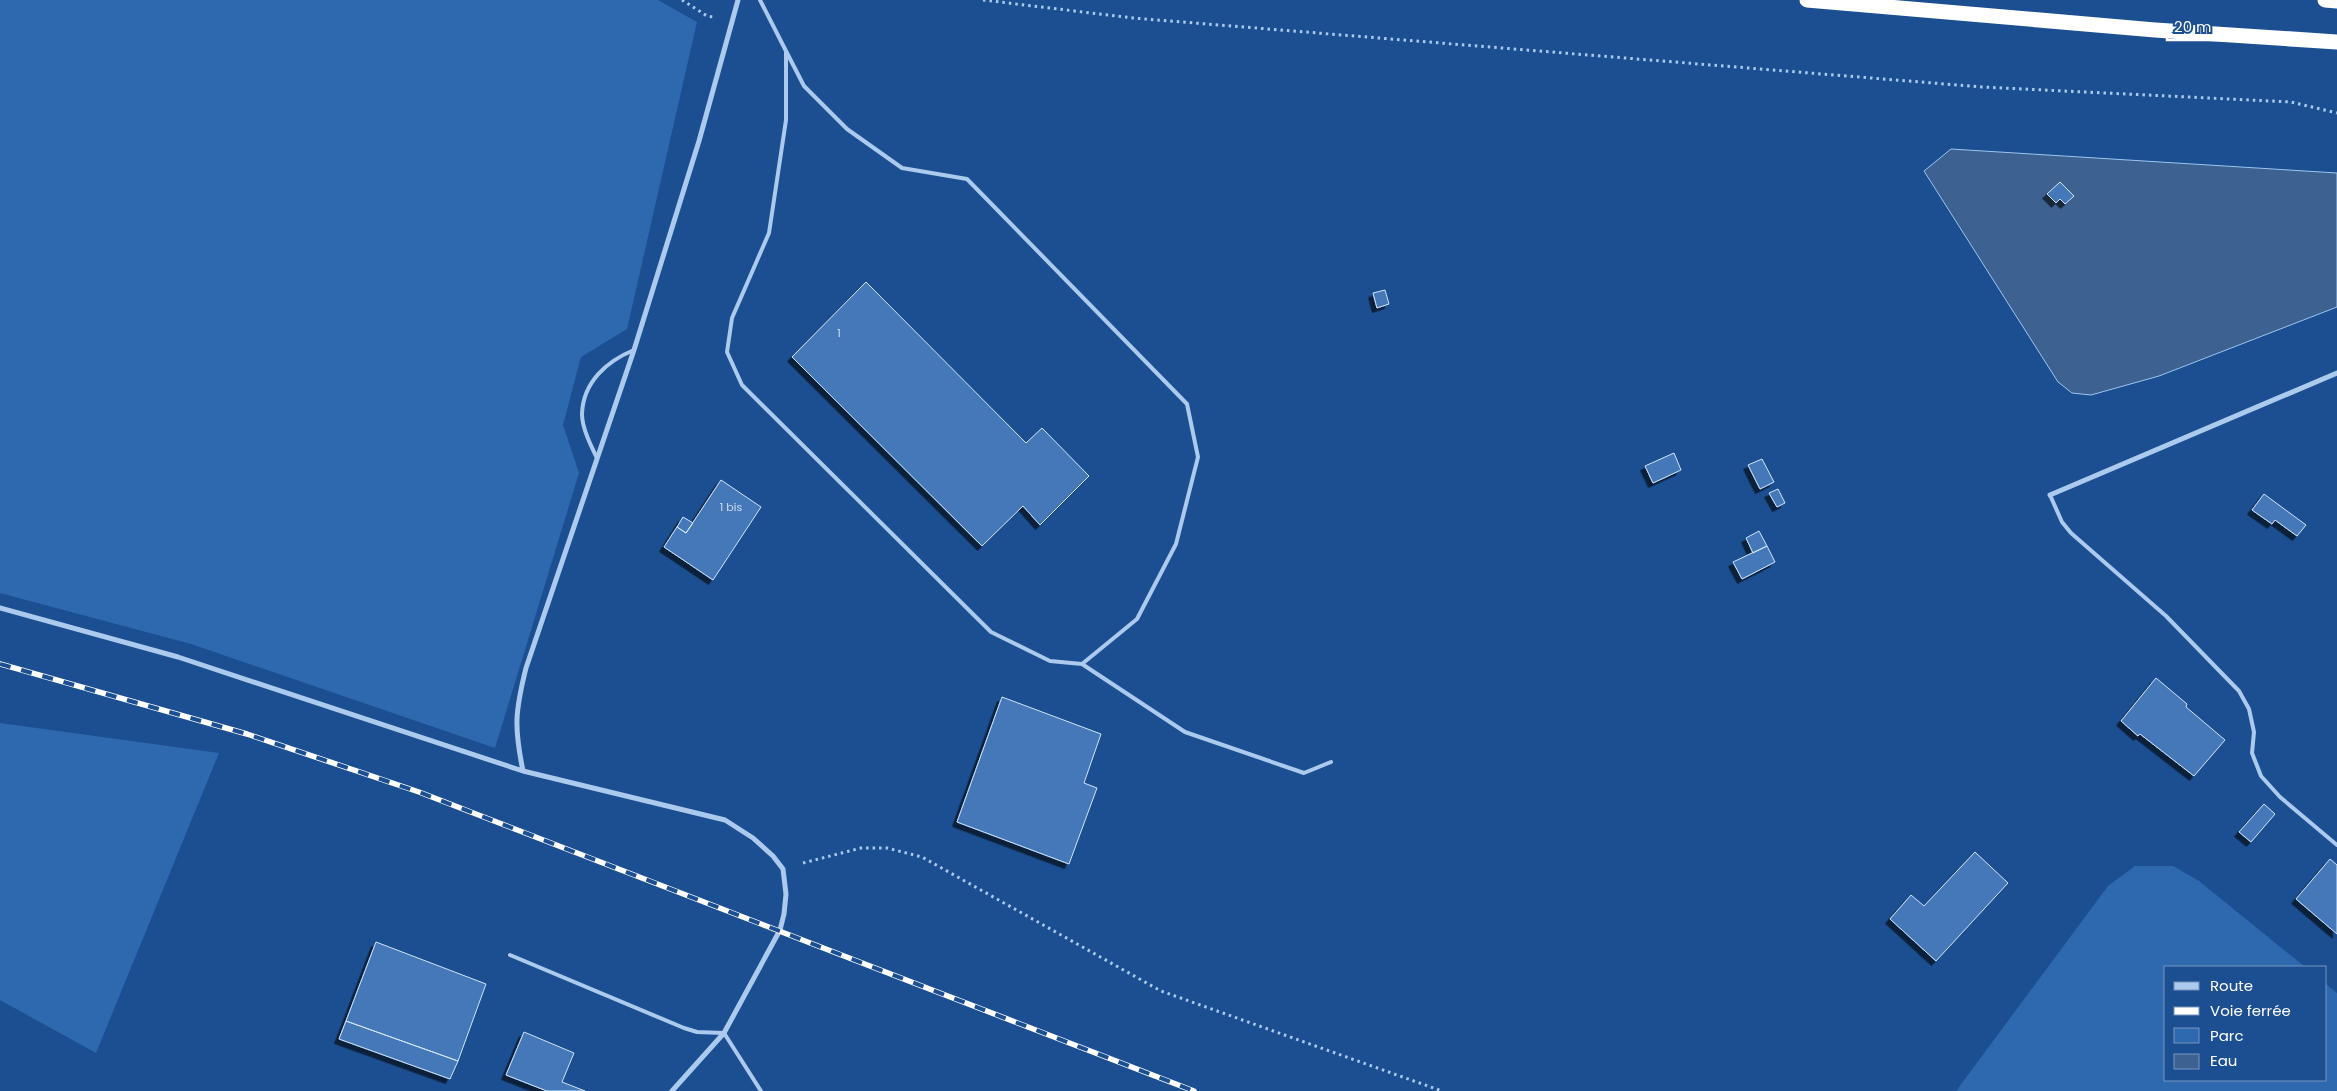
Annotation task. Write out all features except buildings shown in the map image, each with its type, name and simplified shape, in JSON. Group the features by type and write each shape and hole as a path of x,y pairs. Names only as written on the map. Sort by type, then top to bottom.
{"highway":[{"path":"1807,0 2155,30 2337,42"},
{"path":"2325,0 2337,1"}],"street":[{"path":"523,771 516,736 517,704 526,668 634,350 699,141 738,0"},
{"path":"2050,495 2337,373"},
{"path":"0,608 178,656 523,771 725,820 753,838 773,856 783,869 786,894 780,930 724,1033 672,1091"}],"lane":[{"path":"760,0 804,86 855,135 902,168 967,179 1187,404 1198,457 1176,544 1137,620 1082,664"},
{"path":"786,51 786,120 769,233 732,318 727,352 742,385 991,632 1050,661 1082,664 1185,732 1304,773 1331,762"},
{"path":"598,460 589,442 582,415 587,393 598,373 615,357 634,350"},
{"path":"2050,495 2062,522 2070,533 2166,616 2239,691 2249,709 2254,732 2252,754 2261,776 2280,797 2337,845"},
{"path":"510,954 684,1028 697,1032 724,1033 761,1091"}],"path":[{"path":"983,0 1132,18 1963,86 2291,102 2337,113"},
{"path":"783,869 861,848 887,848 922,857 1161,990 1442,1091"}],"green space":[{"path":"0,0 658,0 697,22 627,329 581,357 563,425 579,473 495,748 191,644 0,593"},
{"path":"0,723 219,753 96,1053 0,1000"},
{"path":"2135,866 2173,866 2199,881 2304,966 2164,966 2164,1081 2327,1081 2327,985 2337,993 2337,1091 1956,1091 2108,886"}],"water":[{"path":"1951,149 2337,173 2337,307 2159,376 2091,395 2072,393 2058,382 1924,171"}],"railway":[{"path":"0,664 247,734 419,792 1194,1091"}]}
